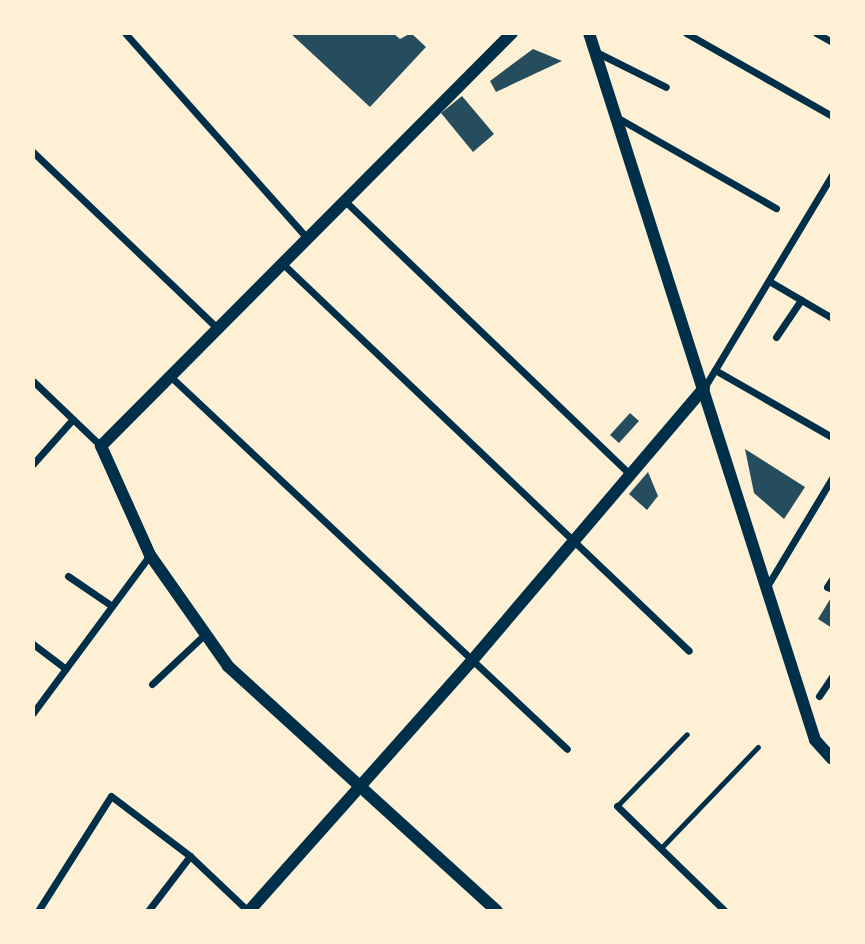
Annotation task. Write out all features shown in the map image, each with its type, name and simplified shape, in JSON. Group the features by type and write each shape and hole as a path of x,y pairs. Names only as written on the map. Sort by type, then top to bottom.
{"street":[{"path":"125,33 309,240"},
{"path":"101,446 347,203 512,33"},
{"path":"589,33 815,740 832,759"},
{"path":"686,33 832,116"},
{"path":"816,33 832,42"},
{"path":"596,52 666,87"},
{"path":"616,117 775,208"},
{"path":"33,152 219,330"},
{"path":"38,911 111,796 190,856 248,911 361,787 574,544 704,388 830,185 832,176"},
{"path":"347,203 631,475"},
{"path":"284,265 689,651"},
{"path":"769,281 832,318"},
{"path":"776,337 801,300"},
{"path":"715,370 832,437"},
{"path":"171,377 470,663 567,749"},
{"path":"33,381 101,446 149,555 228,666 497,911"},
{"path":"33,464 73,419"},
{"path":"766,587 832,478"},
{"path":"33,713 149,555"},
{"path":"68,576 112,606"},
{"path":"152,684 205,634"},
{"path":"33,645 66,669"},
{"path":"819,696 832,677"},
{"path":"617,806 725,911"},
{"path":"148,911 190,856"}],"lane":[{"path":"617,806 687,734"},
{"path":"661,848 758,747"}],"building":[{"path":"290,33 393,33 400,39 411,33 426,47 370,107"},
{"path":"533,49 562,61 496,92 490,81"},
{"path":"462,96 494,134 473,152 441,113"},
{"path":"630,413 639,421 619,443 610,435"},
{"path":"745,449 805,487 784,519 754,493"},
{"path":"648,472 658,496 647,510 629,494"},
{"path":"832,596 832,628 818,619"}]}
